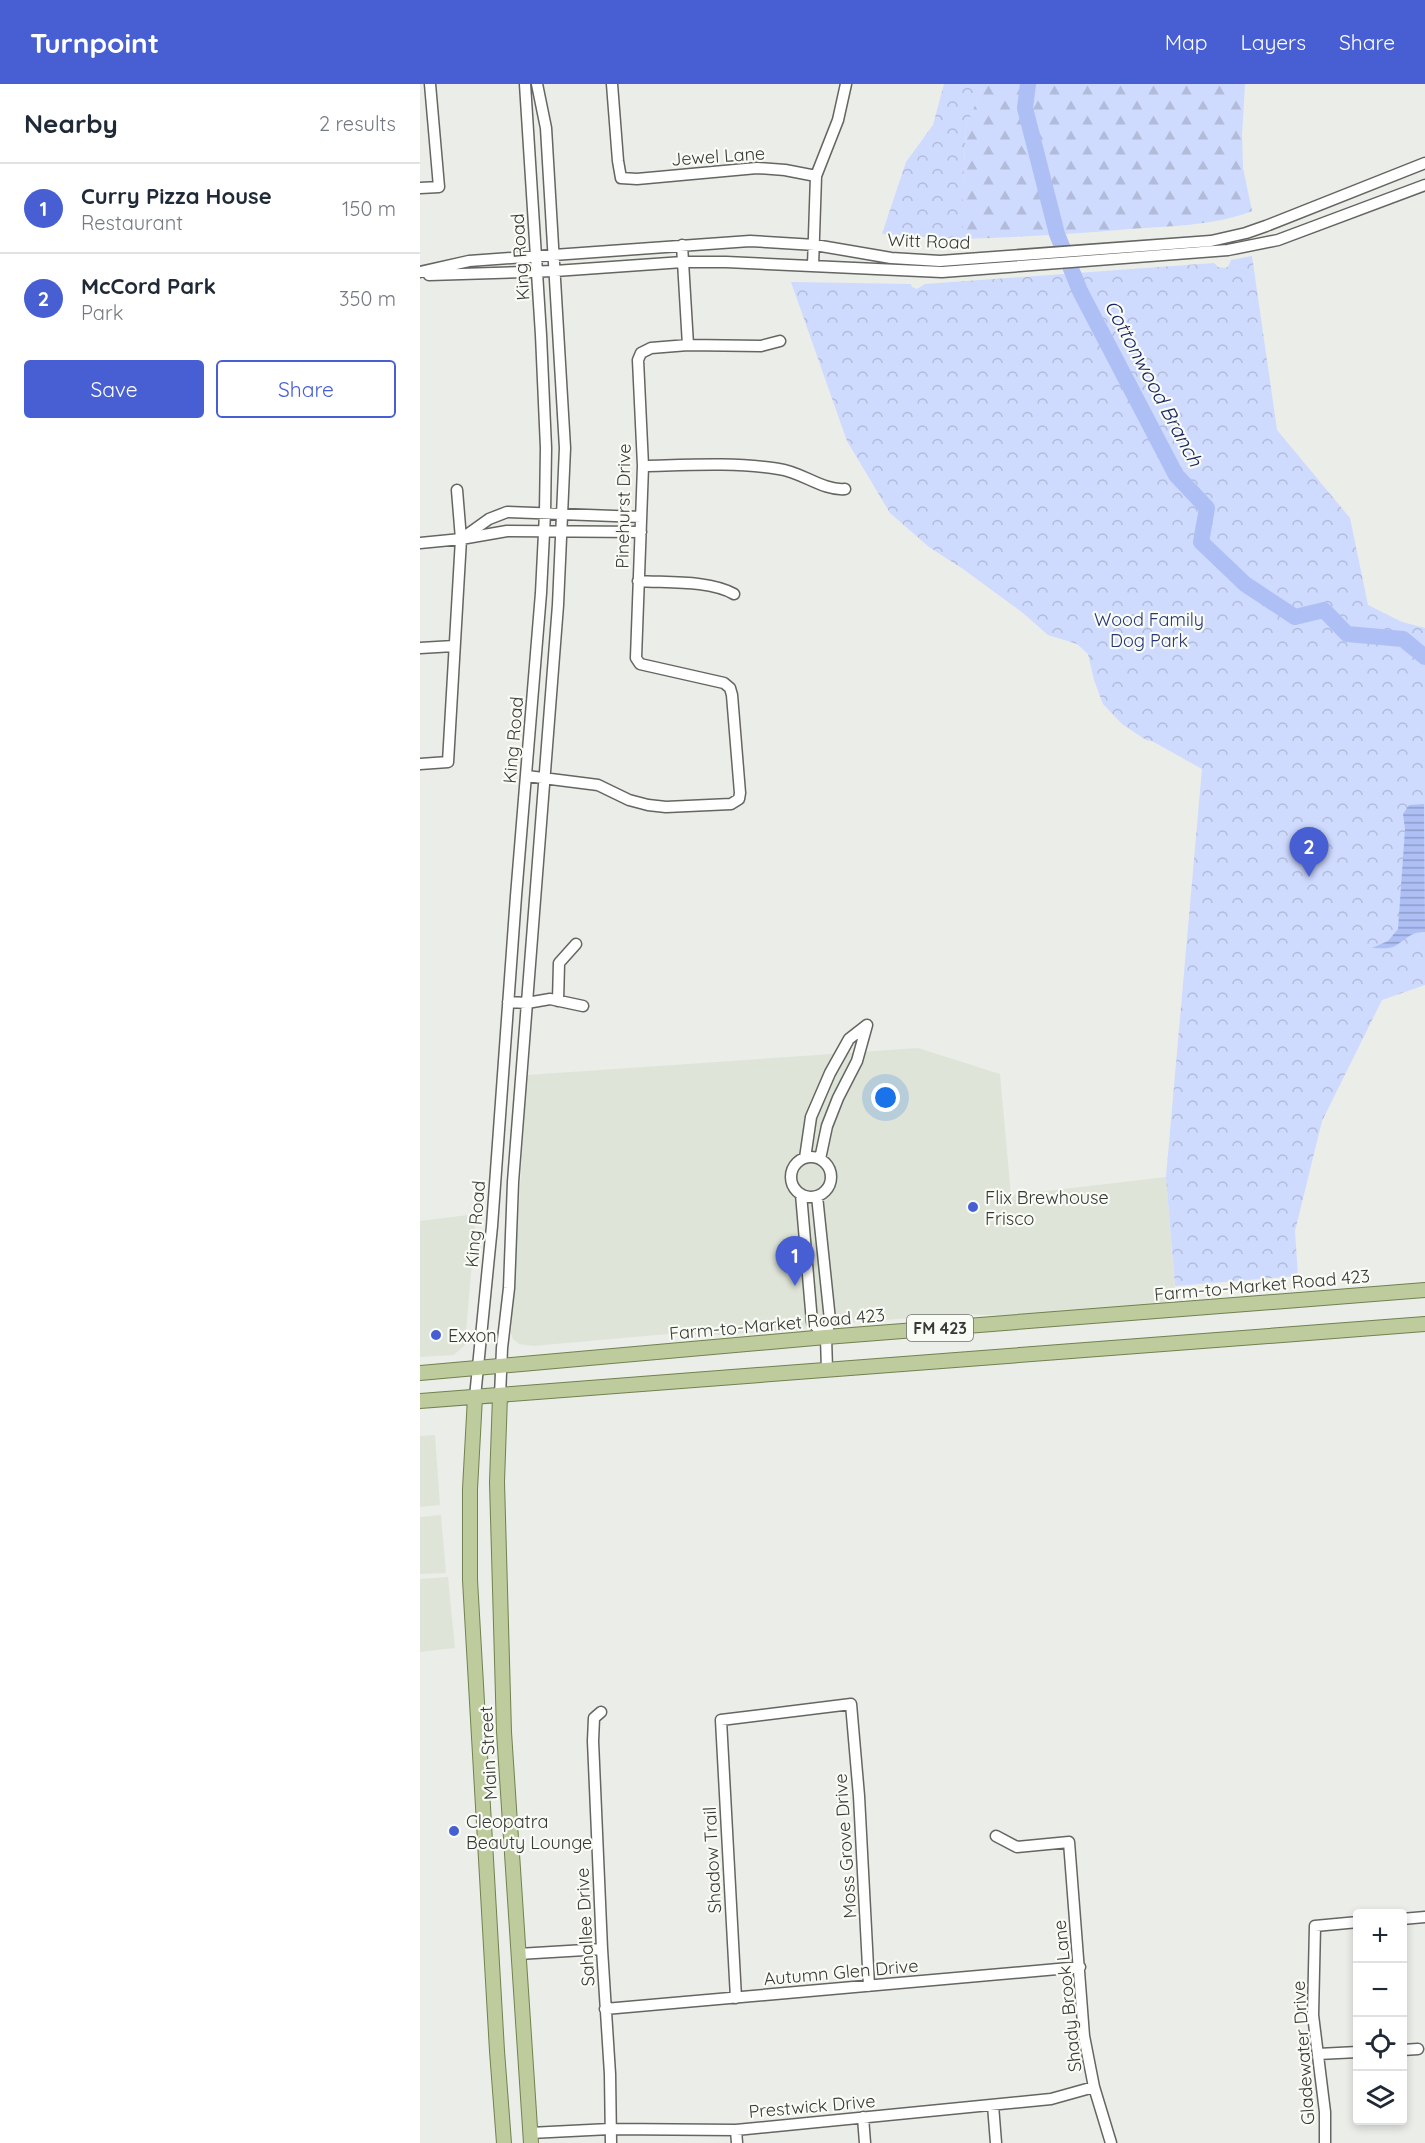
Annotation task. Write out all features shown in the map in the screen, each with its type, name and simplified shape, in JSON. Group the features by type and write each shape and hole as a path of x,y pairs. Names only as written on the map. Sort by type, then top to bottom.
{"main road":[{"name":"Farm-to-Market Road 423","path":"420,1372 826,1337 1425,1290"},
{"name":"FM 423","path":"420,1401 1425,1324"},
{"name":"Main Street","path":"475,1396 470,1489 471,1580 504,2143"},
{"name":"Main Street","path":"500,1396 497,1482 504,1721 531,2138"},
{"path":"492,1961 518,1957"}],"street":[{"path":"420,188 439,187 430,84"},
{"name":"King Road","path":"475,1396 492,1226 545,513 546,448 538,272 525,84"},
{"name":"King Road","path":"500,1396 527,1003 546,777 565,448 546,128 537,84"},
{"name":"Jewel Lane","path":"612,84 621,178 637,179 756,168 785,170 816,176"},
{"path":"813,266 816,176 838,120 846,84"},
{"name":"Witt Road","path":"420,273 538,272 683,262 726,262 930,273 1138,253 1246,233 1306,212 1425,163"},
{"name":"Witt Road","path":"420,273 470,261 750,241 815,245 891,258 929,261 1228,250 1278,240 1425,184"},
{"path":"682,245 688,345 761,346 780,341"},
{"name":"Pinehurst Drive","path":"546,777 598,785 628,800 648,805 716,806 731,804 739,798 730,688 724,683 640,664 637,661 643,466 638,367 641,353 651,348 688,345"},
{"path":"643,466 754,465 782,469 810,478 835,490 845,489"},
{"path":"420,764 448,762 461,539 457,490"},
{"path":"461,539 489,519 507,512 641,517"},
{"path":"420,543 507,531 641,532"},
{"path":"638,581 711,586 723,588 734,594"},
{"path":"420,648 454,646"},
{"path":"527,776 546,777"},
{"path":"558,1001 559,963 576,944"},
{"path":"508,1002 527,1003 550,999 583,1006"},
{"path":"805,1158 811,1117 831,1073 849,1039 867,1026 857,1061 827,1126 820,1159"},
{"path":"805,1158 820,1159 829,1168 831,1182 823,1193 817,1196 801,1194 793,1185 794,1166 805,1158"},
{"path":"801,1194 812,1322 826,1337"},
{"path":"817,1196 830,1320 826,1337 827,1370"},
{"path":"492,1226 512,1226"},
{"name":"Shadow Trail","path":"736,1998 721,1720 851,1704"},
{"name":"Moss Grove Drive","path":"851,1704 859,1796 869,1986"},
{"name":"Sahallee Drive","path":"601,1712 594,1718 593,1741 610,2074 611,2143"},
{"name":"Shady Brook Lane","path":"996,1836 1017,1847 1069,1842 1084,2036 1094,2086 1111,2143"},
{"path":"1407,1919 1425,1917"},
{"name":"Gladewater Drive","path":"1325,2143 1325,2112 1313,2015 1315,1926 1353,1922"},
{"path":"518,1957 602,1948"},
{"name":"Autumn Glen Drive","path":"605,2009 1080,1967"},
{"path":"1407,2050 1418,2049"},
{"path":"1318,2054 1353,2052"},
{"name":"Prestwick Drive","path":"531,2138 610,2129 736,2130 1051,2099 1094,2086"},
{"path":"993,2105 996,2143"},
{"path":"863,2117 865,2143"},
{"path":"736,2130 737,2143"}],"shaded area":[{"path":"1424,804 1425,932 1411,935 1393,947 1372,948 1388,941 1398,929 1405,829 1403,814 1409,805"},
{"path":"918,1048 1000,1074 1011,1195 1166,1177 1176,1303 1013,1316 967,1314 843,1323 797,1330 720,1335 668,1334 533,1346 519,1344 513,1339 511,1333 527,1075"},
{"path":"476,1214 465,1345 454,1355 420,1357 420,1221"},
{"path":"435,1435 440,1505 420,1507 420,1436"},
{"path":"441,1515 446,1573 420,1574 420,1517"},
{"path":"448,1577 455,1648 420,1652 420,1579"}],"green space":[{"path":"944,84 983,84 966,128 963,239 882,234 906,162 933,125"},
{"path":"983,84 1245,84 1243,168 1252,211 1222,220 1191,224 1067,234 963,239 966,128"},
{"name":"Wood Family Dog Park","path":"1252,256 1277,430 1350,518 1368,605 1402,622 1425,628 1425,985 1382,1000 1322,1121 1295,1231 1298,1276 1175,1286 1166,1177 1202,769 1152,741 1146,740 1122,724 1103,704 1088,654 1077,644 1048,635 1023,613 929,547 890,513 847,441 791,282 911,284 917,289 925,284 1214,263 1218,267 1226,268 1231,260"}],"waterway":[{"name":"Cottonwood Branch","path":"1028,84 1025,108 1057,234 1080,291 1176,475 1207,508 1201,542 1245,584 1295,617 1324,610 1347,634 1403,639 1425,657"}],"place":[{"name":"McCord Park","path":"1309,877"},
{"name":"Flix Brewhouse Frisco","path":"973,1207"},
{"name":"Curry Pizza House","path":"795,1286"},
{"name":"Exxon","path":"436,1335"},
{"name":"Cleopatra Beauty Lounge","path":"454,1831"}]}
